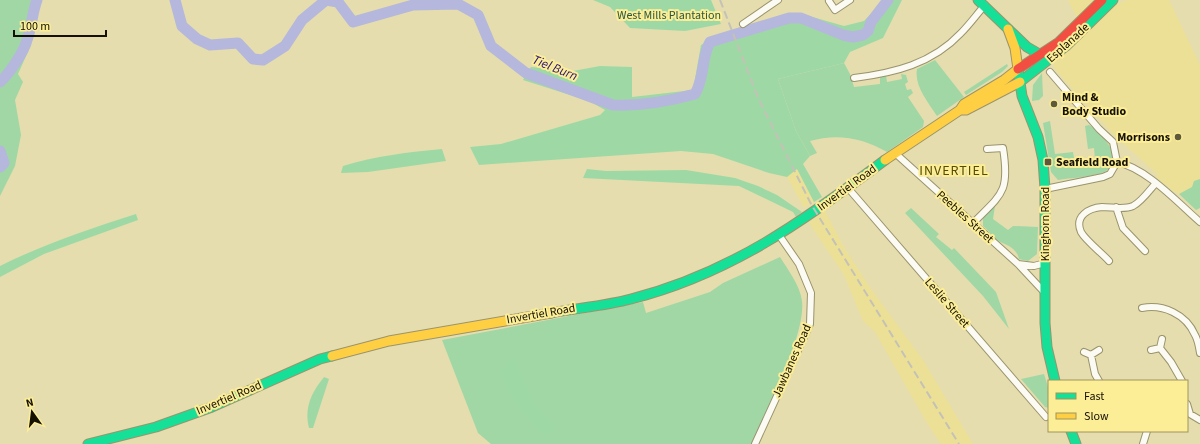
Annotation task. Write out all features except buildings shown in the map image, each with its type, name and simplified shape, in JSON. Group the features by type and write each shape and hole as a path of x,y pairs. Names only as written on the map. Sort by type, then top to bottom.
{"main road":[{"name":"Esplanade","path":"1018,69 1059,42 1102,0"},
{"name":"Esplanade","path":"1020,82 1066,46 1113,0"},
{"path":"982,2 1027,47 1039,54"},
{"name":"Kinghorn Road","path":"1008,29 1016,48 1022,96 1040,147 1045,189 1045,293 1047,347 1055,380"},
{"path":"1018,69 1023,71 1039,68"},
{"name":"Invertiel Road","path":"88,444 156,427 212,407 320,359 389,341 631,299 692,279 740,258 779,235 848,188 895,153 960,110 964,104 1004,80 1018,69"},
{"path":"1004,80 1020,82"},
{"name":"Invertiel Road","path":"960,110 971,108 1020,82"},
{"path":"1072,432 1076,444"}],"street":[{"path":"743,24 778,0"},
{"path":"829,1 835,10 850,0"},
{"path":"854,78 889,72 924,61 961,34 982,2"},
{"path":"1045,189 1103,177 1110,174 1117,162 1113,142 1050,72"},
{"path":"973,224 997,199 1005,187 1006,166 1003,148 987,149"},
{"name":"Peebles Street","path":"895,153 1018,264 1045,293"},
{"path":"1117,162 1141,171 1200,222"},
{"path":"1109,261 1082,233 1079,225 1084,213 1092,208 1134,206 1155,184"},
{"name":"Leslie Street","path":"848,188 1046,417"},
{"path":"1116,208 1123,228 1145,251"},
{"name":"Jawbanes Road","path":"755,444 810,324 811,293 799,264 779,235"},
{"path":"1018,264 1034,266 1045,263"},
{"path":"1142,308 1154,306 1174,312 1186,321 1196,335 1200,353"},
{"path":"1160,348 1162,339"},
{"path":"1150,350 1160,348"},
{"path":"1160,348 1171,362 1181,380"},
{"path":"1091,355 1099,350"},
{"path":"1084,352 1091,355"},
{"path":"1091,355 1095,374 1099,380"},
{"path":"1188,407 1190,414 1200,420"},
{"path":"1143,444 1147,432"}],"shaded area":[{"path":"1068,0 1095,0 1077,18"},
{"path":"1127,0 1169,0 1200,65 1200,179 1194,181 1192,187 1179,194 1157,178 1157,174 1114,135 1054,68 1054,64 1115,5"},
{"path":"796,167 814,202 804,208 783,169"},
{"path":"825,211 845,249 871,289 923,360 973,444 941,444 927,423 875,332 863,321 844,275 809,223"}],"green space":[{"path":"0,0 41,0 31,45 18,74 23,82 15,100 21,135 15,166 0,196"},
{"name":"West Mills Plantation","path":"593,0 711,0 721,24 685,31 630,28 610,7"},
{"path":"884,0 902,0 883,38 850,52 844,63 778,79 796,131 810,156 803,164 822,197 814,202 797,169 787,177 769,173 713,154 681,151 479,165 470,147 501,144 600,115 605,110 589,101 523,80 531,67 573,71 600,66 632,67 632,97 693,90 701,45 710,40 783,16 802,14 844,26 864,21"},
{"path":"935,60 964,97 937,116 922,94 917,75 917,69"},
{"path":"844,63 850,74 854,87 880,84 880,76 886,75 887,82 902,79 901,74 906,75 908,82 905,84 907,90 911,89 913,93 908,97 924,121 923,127 887,152 859,140 830,137 810,141 817,153 810,156 796,131 778,79"},
{"path":"1007,64 1008,66 1002,72 966,95 964,92"},
{"path":"1042,73 1043,96 1039,100 1032,101 1033,85"},
{"path":"1050,121 1055,154 1073,152 1075,163 1095,159 1094,148 1088,149 1085,126 1089,125 1106,140 1110,147 1113,154 1113,161 1110,167 1104,172 1094,175 1058,180 1051,172 1043,123"},
{"path":"442,149 446,161 368,172 341,173 343,166 367,160 405,153"},
{"path":"587,169 606,171 686,170 735,178 758,186 777,195 802,212 796,217 793,212 739,186 583,178"},
{"path":"1200,179 1200,208 1196,210 1179,194 1192,187 1194,181"},
{"path":"995,206 993,219 1008,230 1013,226 1038,227 1037,254 1028,261 1019,259 1014,250 998,241 983,226 983,218"},
{"path":"911,208 939,234 936,237 952,250 954,248 996,292 1009,329 983,296 905,213"},
{"path":"136,214 138,220 44,254 0,277 0,266 17,258 67,237"},
{"path":"780,257 799,289 802,301 802,316 792,352 784,373 751,444 491,444 478,433 442,340 643,302 646,313 710,292 723,283"},
{"path":"513,357 534,405 555,427 545,435 519,406 501,372"},
{"path":"1044,374 1048,387 1048,408 1045,407 1021,379"},
{"path":"324,377 329,379 313,428 309,428 307,414 308,407 315,389"}],"waterway":[{"name":"Tiel Burn","path":"0,82 8,74 23,50 30,30 37,0"},
{"name":"Tiel Burn","path":"175,0 182,26 197,39 210,45 238,43 253,59 263,60 285,46 302,20 326,0 338,2 353,22 413,5 458,4 478,15 491,46 526,73 613,105 633,105 675,99 695,94 700,81 705,54 710,42 789,18 801,18 843,35 853,37 863,35 868,31 871,22 888,0"},
{"name":"Tiel Burn","path":"0,151 4,163 0,167"}],"railway":[{"path":"720,0 759,100 811,204 959,444"}],"traffic: fast":[{"path":"978,0 1027,47 1039,54"},
{"path":"1020,82 1066,46 1113,0"},
{"path":"1018,69 1022,96 1038,137 1043,160 1045,189 1045,323 1047,347 1055,380"},
{"path":"551,313 631,299 667,288 734,260 796,224 885,160"},
{"path":"88,444 156,427 212,407 320,359 332,356"},
{"path":"1071,432 1076,444"}],"traffic: slow":[{"path":"885,160 960,110 964,104 1004,80 1018,69 1015,48 1008,29"},
{"path":"960,110 966,110 1020,82"},
{"path":"332,356 389,341 551,313"}],"traffic: jam":[{"path":"1018,69 1059,42 1102,0"}],"place":[{"name":"Mind & Body Studio","path":"1054,104"},
{"name":"Morrisons","path":"1178,137"},
{"name":"Seafield Road","path":"1048,162"}],"district":[{"name":"INVERTIEL","path":"954,171"}]}
